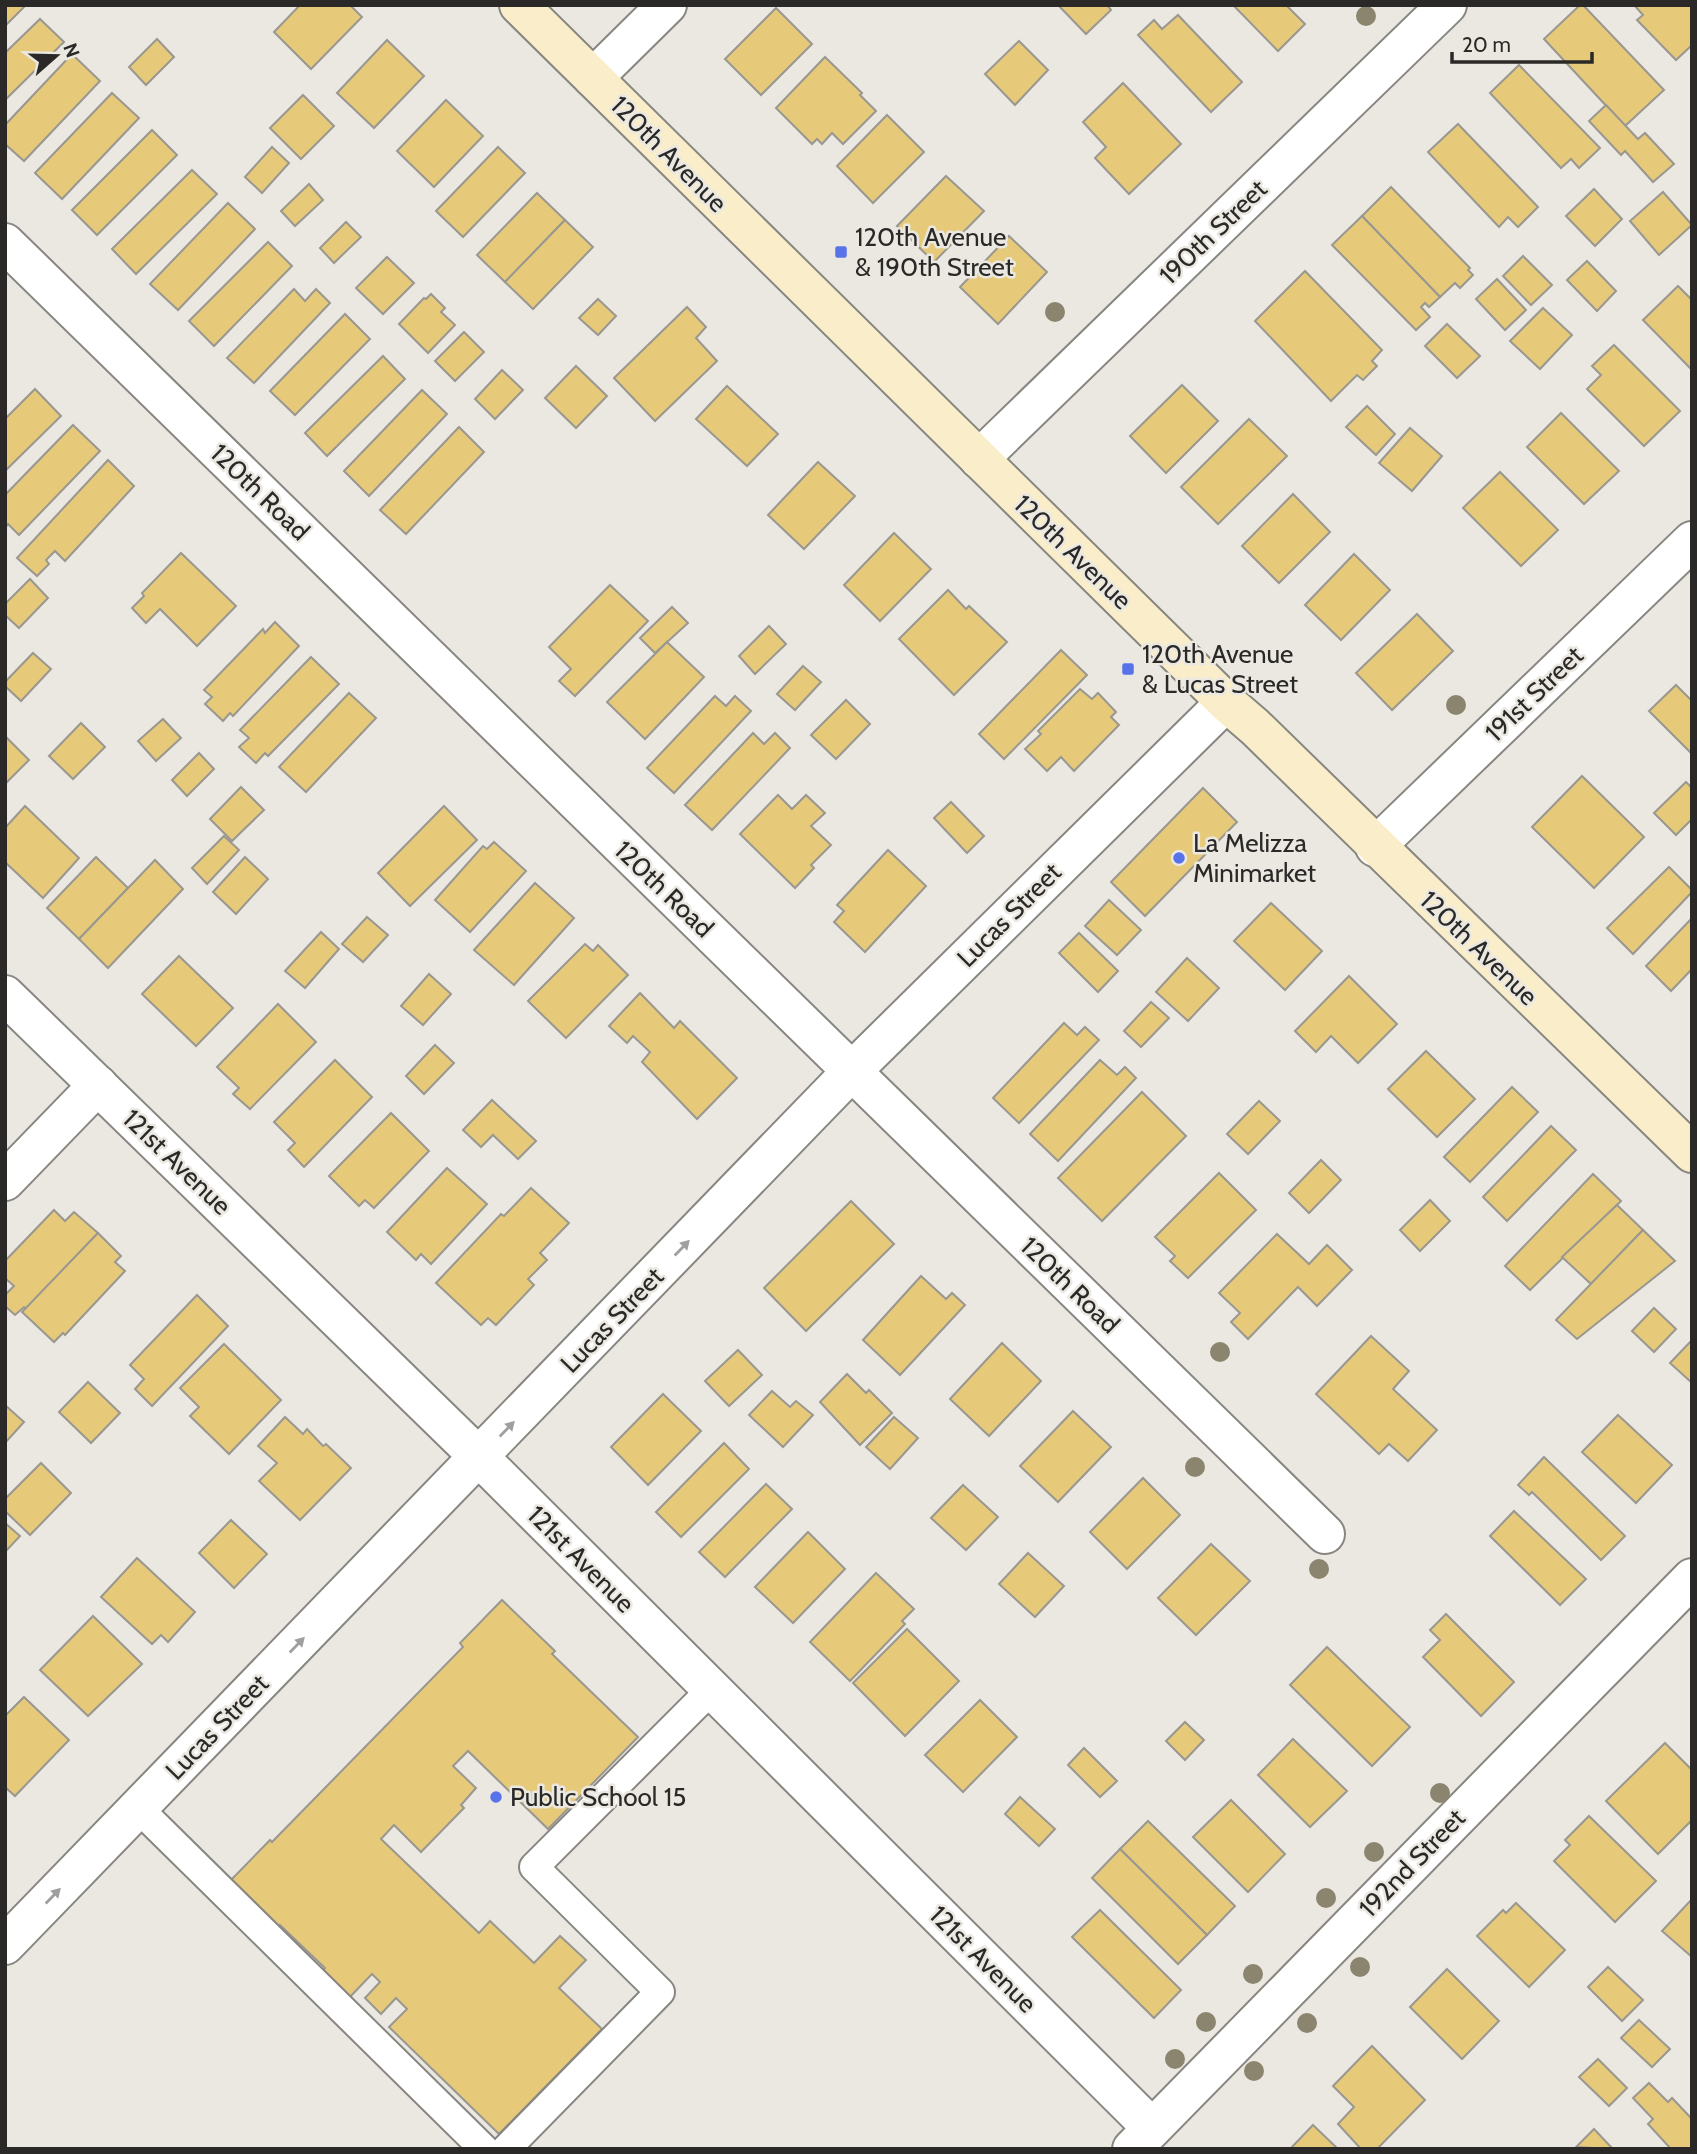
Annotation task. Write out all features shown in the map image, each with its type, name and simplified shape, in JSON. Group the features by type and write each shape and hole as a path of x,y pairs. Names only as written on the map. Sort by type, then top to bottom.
{"street":[{"name":"120th Avenue","path":"519,5 1226,702 1255,727 1375,847 1692,1153"},
{"path":"593,78 667,5"},
{"name":"190th Street","path":"979,459 1447,5"},
{"name":"120th Road","path":"5,243 1325,1534"},
{"name":"191st Street","path":"1375,847 1692,541"},
{"name":"Lucas Street","path":"5,1945 851,1072 1226,702"},
{"name":"121st Avenue","path":"5,995 479,1457 712,1689 1142,2139"},
{"path":"5,1181 99,1085"},
{"name":"192nd Street","path":"1142,2139 1692,1578"}],"lane":[{"path":"506,2149 660,1992 534,1867 712,1689"},
{"path":"138,1808 484,2149"}],"building":[{"path":"5,5 26,5 5,26"},
{"path":"300,5 350,5 362,17 311,69 274,32"},
{"path":"1058,5 1107,5 1111,10 1086,34"},
{"path":"1233,5 1286,5 1305,24 1278,51"},
{"path":"1583,5 1664,90 1625,126 1544,39"},
{"path":"1634,5 1692,5 1692,45 1676,60 1637,20 1643,15"},
{"path":"776,8 812,44 761,95 725,59"},
{"path":"1178,15 1242,82 1211,112 1138,35 1154,20 1162,29"},
{"path":"40,19 64,42 5,100 5,53"},
{"path":"157,39 174,57 146,85 129,67"},
{"path":"387,40 424,76 374,128 337,93"},
{"path":"1019,41 1048,70 1015,105 985,74"},
{"path":"72,54 100,81 24,161 5,144 5,125"},
{"path":"825,57 862,93 860,95 876,111 843,144 832,133 822,144 817,139 812,144 776,108"},
{"path":"1519,65 1600,148 1579,168 1571,159 1561,168 1490,93"},
{"path":"1123,83 1181,144 1129,194 1095,158 1106,147 1083,122"},
{"path":"112,93 139,118 62,199 35,173"},
{"path":"303,95 334,126 301,159 270,128"},
{"path":"446,100 483,136 434,187 397,151"},
{"path":"1606,105 1638,139 1645,133 1674,164 1653,182 1625,151 1621,155 1589,121"},
{"path":"887,115 924,152 873,203 837,166"},
{"path":"1458,124 1538,207 1518,227 1508,217 1499,227 1428,152"},
{"path":"152,130 177,155 97,235 72,210"},
{"path":"272,147 289,163 262,193 245,177"},
{"path":"498,147 525,173 463,237 436,211"},
{"path":"192,170 217,194 136,274 112,249"},
{"path":"946,176 984,211 934,262 897,226"},
{"path":"309,184 323,200 295,226 281,211"},
{"path":"1391,187 1470,268 1468,270 1473,275 1460,288 1455,283 1440,297 1362,216"},
{"path":"1594,189 1622,219 1595,246 1566,216"},
{"path":"1663,192 1692,225 1659,255 1630,221"},
{"path":"537,193 565,220 505,282 477,255"},
{"path":"228,203 255,229 178,310 150,284"},
{"path":"1362,216 1440,297 1429,307 1425,303 1421,307 1430,317 1416,330 1332,245"},
{"path":"565,220 593,247 533,309 505,282"},
{"path":"346,222 361,237 334,263 320,248"},
{"path":"1009,236 1047,272 998,324 960,287"},
{"path":"268,242 292,266 214,346 189,321"},
{"path":"1523,256 1552,285 1531,305 1503,276"},
{"path":"387,257 414,283 383,314 356,288"},
{"path":"1587,261 1616,291 1597,311 1567,280"},
{"path":"1305,271 1382,350 1372,361 1377,366 1363,380 1357,375 1331,401 1255,321"},
{"path":"1497,279 1526,310 1505,330 1476,299"},
{"path":"1678,286 1692,300 1692,370 1643,320"},
{"path":"294,289 305,301 316,289 330,303 254,383 227,358"},
{"path":"431,294 445,308 441,312 455,325 428,353 399,324"},
{"path":"598,299 616,316 598,335 579,318"},
{"path":"687,307 706,327 696,338 717,361 655,421 614,378"},
{"path":"1543,308 1572,335 1540,369 1510,341"},
{"path":"345,314 370,339 295,415 270,391"},
{"path":"1447,324 1480,356 1457,378 1425,346"},
{"path":"464,332 484,352 455,381 435,361"},
{"path":"1614,345 1680,411 1644,446 1587,389 1601,375 1592,366"},
{"path":"383,356 405,379 327,456 305,433"},
{"path":"576,366 607,396 576,428 545,398"},
{"path":"502,370 523,390 495,419 475,399"},
{"path":"1182,385 1218,421 1166,473 1130,436"},
{"path":"727,386 778,434 747,466 696,419"},
{"path":"35,389 61,416 5,471 5,419"},
{"path":"422,390 447,414 369,496 344,471"},
{"path":"1367,406 1395,434 1376,455 1346,427"},
{"path":"1561,413 1619,471 1584,504 1527,447"},
{"path":"1249,419 1287,456 1218,524 1181,487"},
{"path":"73,425 100,451 19,535 8,524 5,528 5,495"},
{"path":"459,427 484,452 406,534 380,510"},
{"path":"1410,428 1442,456 1412,491 1379,463"},
{"path":"108,460 134,486 65,561 55,551 46,560 49,564 37,576 17,558"},
{"path":"818,462 855,496 804,549 768,515"},
{"path":"1500,472 1558,530 1521,566 1463,508"},
{"path":"1293,494 1330,532 1279,583 1242,546"},
{"path":"894,533 931,569 880,621 844,585"},
{"path":"181,553 236,606 197,646 160,609 146,623 132,608 144,596 142,593"},
{"path":"1354,554 1390,590 1341,640 1305,605"},
{"path":"30,579 48,598 19,628 5,615 5,604"},
{"path":"610,585 648,621 575,696 559,681 571,669 549,647"},
{"path":"948,590 966,609 969,606 1007,642 954,695 899,639"},
{"path":"672,607 688,623 655,653 640,638"},
{"path":"1417,614 1453,651 1392,710 1356,673"},
{"path":"275,622 299,646 233,716 230,713 223,721 205,704 212,697 204,690 263,629 265,633"},
{"path":"769,626 786,644 755,674 739,656"},
{"path":"667,642 704,677 645,739 607,702"},
{"path":"1061,650 1087,675 1004,759 979,734"},
{"path":"33,653 51,669 21,701 5,686 5,682"},
{"path":"311,657 339,684 268,756 265,753 256,763 239,747 249,738 240,730"},
{"path":"803,666 821,682 795,710 777,694"},
{"path":"1676,685 1692,701 1692,754 1649,711"},
{"path":"1080,689 1092,699 1098,693 1116,712 1111,717 1119,725 1074,771 1061,757 1047,771 1025,749 1041,734 1038,731"},
{"path":"349,693 376,718 306,792 279,767"},
{"path":"715,696 726,706 735,696 751,711 674,793 647,768"},
{"path":"846,700 870,724 836,759 811,735"},
{"path":"163,719 181,738 156,761 138,741"},
{"path":"81,723 105,747 73,779 49,756"},
{"path":"753,733 764,744 775,733 790,748 712,830 685,805"},
{"path":"5,736 29,760 5,784"},
{"path":"199,753 214,769 187,796 172,780"},
{"path":"1582,776 1644,837 1594,888 1532,827"},
{"path":"1686,782 1692,788 1692,819 1676,835 1654,813"},
{"path":"241,787 264,810 232,841 210,819"},
{"path":"1203,788 1237,822 1145,916 1111,882"},
{"path":"778,795 792,809 806,795 825,813 811,826 831,845 811,865 814,868 795,888 740,834"},
{"path":"951,802 984,836 967,853 934,818"},
{"path":"25,806 79,858 43,898 5,862 5,828"},
{"path":"444,806 477,840 410,906 378,873"},
{"path":"224,836 239,850 207,884 192,868"},
{"path":"494,842 526,871 470,932 435,900 483,846 487,849"},
{"path":"888,850 926,886 865,952 834,922 844,911 837,905"},
{"path":"96,857 128,888 79,939 47,908"},
{"path":"245,857 268,879 236,914 213,892"},
{"path":"155,860 183,889 108,968 79,939"},
{"path":"1669,867 1692,892 1633,954 1607,928"},
{"path":"535,883 574,918 514,985 474,950"},
{"path":"1109,900 1141,930 1117,955 1085,926"},
{"path":"1271,903 1322,951 1285,990 1234,941"},
{"path":"367,917 388,935 363,962 342,944"},
{"path":"1692,918 1692,969 1671,991 1646,966"},
{"path":"321,932 339,949 305,988 285,971"},
{"path":"1079,933 1118,971 1098,992 1059,953"},
{"path":"585,944 593,951 598,945 628,975 566,1038 528,1001"},
{"path":"179,956 233,1008 196,1046 142,994"},
{"path":"1187,958 1219,988 1188,1021 1156,992"},
{"path":"429,974 451,994 423,1025 401,1006"},
{"path":"1349,976 1397,1024 1358,1063 1331,1036 1316,1052 1295,1031"},
{"path":"640,993 674,1028 680,1021 737,1078 697,1119 642,1062 650,1052 633,1036 627,1043 609,1026"},
{"path":"1151,1002 1169,1018 1141,1047 1124,1031"},
{"path":"278,1004 316,1042 250,1109 233,1094 239,1088 217,1067"},
{"path":"1064,1023 1077,1035 1085,1027 1099,1040 1019,1123 993,1098"},
{"path":"435,1045 454,1063 424,1094 406,1076"},
{"path":"1426,1051 1475,1099 1437,1137 1388,1089"},
{"path":"335,1060 372,1097 304,1167 288,1150 295,1143 274,1122"},
{"path":"1100,1060 1117,1075 1125,1067 1136,1078 1058,1161 1030,1134"},
{"path":"1512,1087 1538,1112 1470,1182 1444,1157"},
{"path":"1142,1092 1186,1136 1102,1221 1058,1178"},
{"path":"492,1100 536,1141 518,1159 493,1135 481,1147 463,1130"},
{"path":"1259,1101 1280,1121 1248,1154 1227,1134"},
{"path":"391,1113 429,1151 374,1208 365,1200 359,1206 329,1176"},
{"path":"1551,1126 1576,1150 1507,1221 1483,1197"},
{"path":"1321,1160 1341,1180 1309,1213 1289,1193"},
{"path":"447,1168 487,1204 431,1264 421,1254 416,1260 387,1232"},
{"path":"1219,1173 1256,1210 1188,1278 1170,1261 1175,1256 1155,1237"},
{"path":"1593,1174 1621,1201 1530,1290 1505,1266"},
{"path":"531,1188 569,1223 540,1253 547,1260 528,1279 534,1285 496,1325 488,1318 481,1325 436,1283 501,1214 504,1216"},
{"path":"1430,1200 1450,1221 1420,1251 1400,1230"},
{"path":"851,1201 894,1244 806,1331 764,1288"},
{"path":"1617,1205 1643,1230 1591,1284 1562,1257"},
{"path":"54,1210 65,1221 74,1212 98,1233 26,1309 24,1307 15,1315 5,1306 5,1295 14,1286 5,1278 5,1261"},
{"path":"1643,1230 1675,1261 1577,1339 1556,1320"},
{"path":"98,1233 121,1256 115,1262 125,1271 65,1335 63,1333 54,1342 22,1312"},
{"path":"1277,1234 1309,1264 1327,1245 1352,1270 1317,1306 1298,1287 1248,1339 1231,1322 1240,1313 1219,1293"},
{"path":"921,1276 946,1299 952,1293 965,1305 900,1375 863,1340"},
{"path":"197,1295 228,1326 152,1406 135,1389 144,1379 130,1365"},
{"path":"1654,1308 1676,1329 1654,1352 1632,1331"},
{"path":"1371,1336 1409,1371 1393,1389 1437,1430 1408,1461 1389,1444 1379,1454 1316,1394"},
{"path":"1692,1340 1692,1383 1670,1363"},
{"path":"1002,1343 1041,1381 989,1436 950,1399"},
{"path":"224,1344 281,1400 229,1454 190,1416 199,1407 180,1388"},
{"path":"738,1350 762,1375 729,1406 705,1381"},
{"path":"847,1374 866,1393 869,1390 892,1413 860,1445 820,1402"},
{"path":"88,1382 120,1413 91,1443 59,1412"},
{"path":"772,1391 790,1407 796,1401 813,1415 783,1447 749,1415"},
{"path":"663,1394 701,1431 648,1485 611,1447"},
{"path":"5,1405 24,1422 5,1443"},
{"path":"1073,1411 1111,1447 1058,1502 1020,1466"},
{"path":"1618,1415 1672,1465 1636,1503 1582,1452"},
{"path":"285,1417 303,1434 307,1429 323,1446 326,1444 351,1468 300,1520 259,1481 277,1463 258,1446"},
{"path":"894,1417 918,1438 890,1469 866,1447"},
{"path":"724,1443 749,1469 681,1537 656,1512"},
{"path":"1544,1457 1625,1536 1601,1560 1532,1492 1529,1495 1518,1485"},
{"path":"41,1463 71,1493 30,1535 5,1511 5,1499"},
{"path":"1143,1478 1180,1515 1127,1569 1090,1532"},
{"path":"766,1484 792,1509 725,1577 699,1552"},
{"path":"963,1485 998,1517 966,1550 931,1518"},
{"path":"1514,1511 1586,1579 1560,1605 1490,1536"},
{"path":"231,1520 267,1554 234,1588 199,1553"},
{"path":"5,1523 20,1536 5,1552"},
{"path":"808,1532 845,1569 793,1623 755,1587"},
{"path":"1211,1544 1250,1581 1196,1635 1158,1598"},
{"path":"1028,1553 1064,1586 1035,1617 999,1584"},
{"path":"137,1558 195,1612 168,1642 161,1635 152,1644 101,1597"},
{"path":"876,1573 914,1609 902,1621 905,1624 850,1681 810,1642"},
{"path":"502,1600 555,1651 552,1654 638,1737 548,1829 468,1751 453,1766 476,1788 461,1805 464,1808 421,1852 394,1825 381,1839 479,1933 490,1921 534,1963 560,1936 586,1960 559,1988 602,2029 499,2134 389,2027 407,2009 396,1998 381,2014 365,1998 380,1982 372,1974 346,2001 319,1974 325,1968 280,1925 278,1928 230,1881 270,1840 272,1842 463,1647 460,1643"},
{"path":"1446,1614 1514,1682 1481,1716 1423,1657 1440,1640 1430,1630"},
{"path":"93,1616 142,1664 88,1716 40,1670"},
{"path":"907,1629 959,1681 905,1736 853,1683"},
{"path":"1327,1647 1410,1727 1372,1766 1290,1685"},
{"path":"24,1697 69,1740 15,1796 5,1787 5,1716"},
{"path":"980,1700 1017,1737 963,1792 925,1755"},
{"path":"1185,1722 1204,1740 1185,1760 1166,1741"},
{"path":"1293,1739 1347,1791 1310,1827 1258,1775"},
{"path":"1665,1743 1692,1770 1692,1820 1658,1854 1606,1801"},
{"path":"1084,1748 1117,1781 1100,1797 1068,1765"},
{"path":"1020,1797 1055,1829 1039,1846 1005,1814"},
{"path":"1231,1800 1285,1854 1248,1892 1193,1837"},
{"path":"1589,1816 1656,1881 1615,1922 1554,1861 1570,1845 1565,1840"},
{"path":"1148,1821 1235,1906 1207,1935 1120,1849"},
{"path":"1120,1849 1207,1935 1178,1964 1092,1878"},
{"path":"1692,1899 1692,1957 1662,1931"},
{"path":"1516,1903 1565,1950 1529,1987 1477,1936 1503,1910 1506,1913"},
{"path":"1100,1910 1181,1990 1154,2018 1072,1937"},
{"path":"1608,1967 1643,2000 1622,2021 1588,1987"},
{"path":"1447,1969 1499,2021 1462,2059 1410,2007"},
{"path":"1639,2020 1670,2049 1652,2067 1621,2038"},
{"path":"1372,2046 1425,2100 1377,2149 1361,2149 1338,2124 1354,2107 1333,2086"},
{"path":"1598,2059 1627,2088 1609,2106 1579,2077"},
{"path":"1649,2083 1668,2102 1672,2098 1692,2119 1692,2149 1671,2149 1648,2124 1653,2119 1633,2098"},
{"path":"1313,2125 1338,2149 1290,2149"},
{"path":"1594,2129 1613,2149 1576,2147"}],"place":[{"name":"120th Avenue & 190th Street","path":"841,252"},
{"name":"120th Avenue & Lucas Street","path":"1128,669"},
{"name":"La Melizza Minimarket","path":"1179,858"},
{"name":"Public School 15","path":"496,1797"}]}
